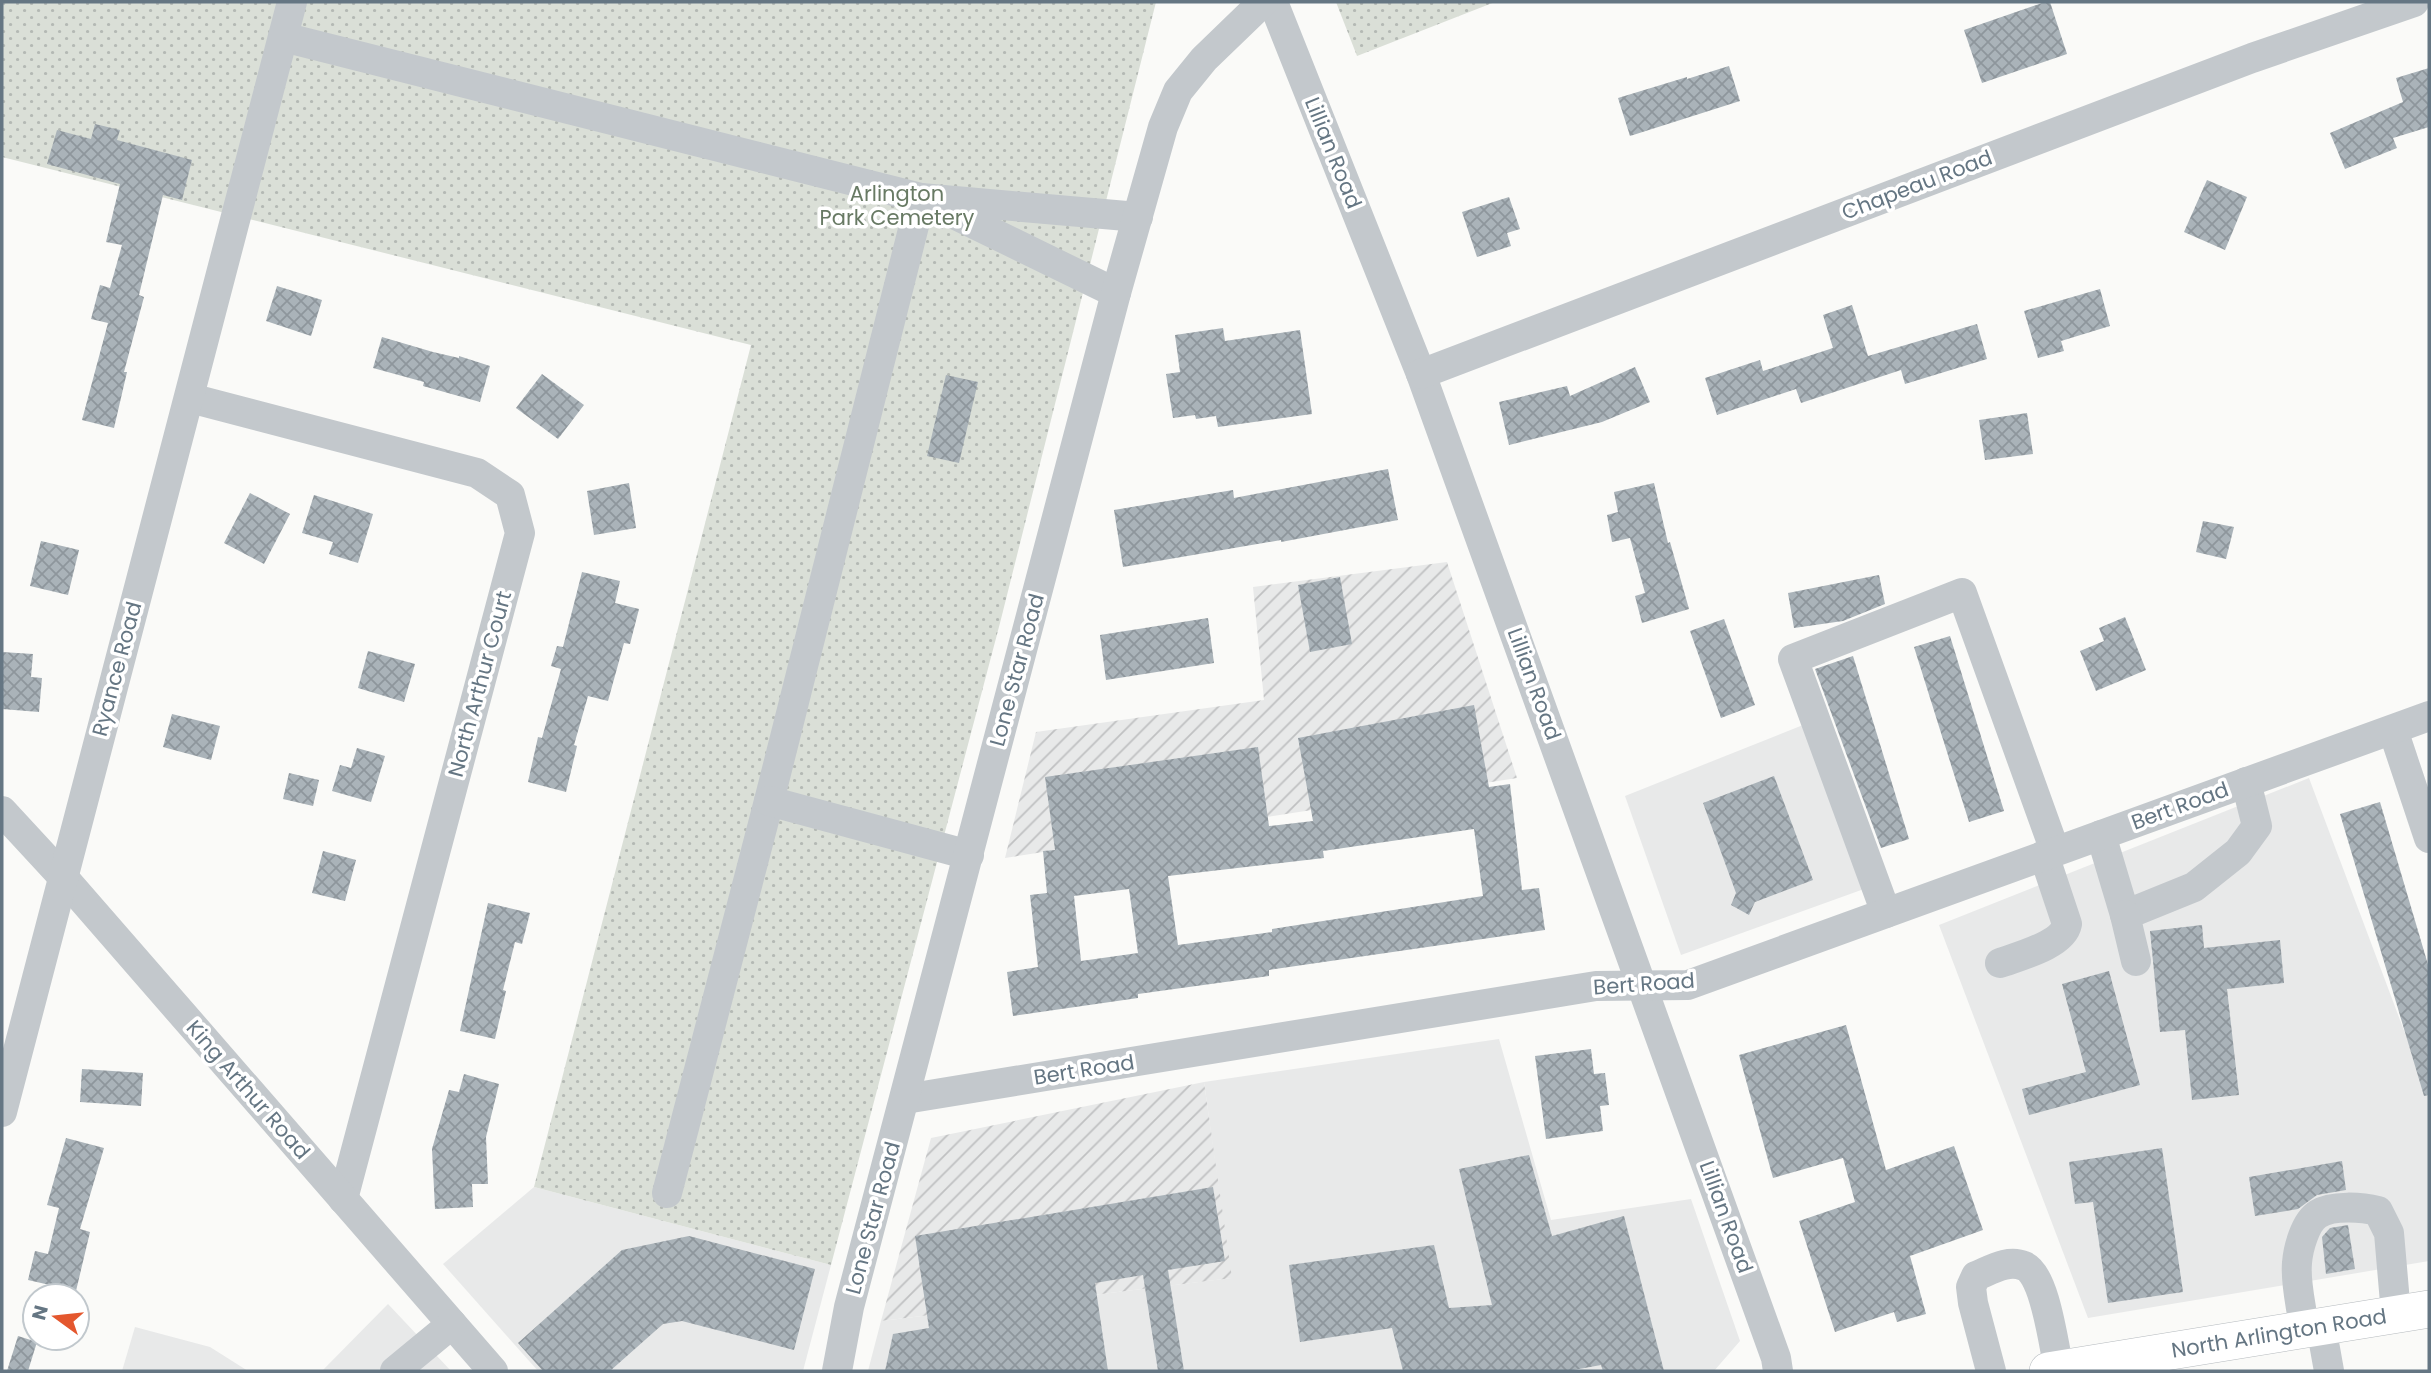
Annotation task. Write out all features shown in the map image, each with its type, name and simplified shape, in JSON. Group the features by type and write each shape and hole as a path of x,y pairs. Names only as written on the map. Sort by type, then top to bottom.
{"main road":[{"name":"North Arlington Road","path":"2054,1370 2412,1312"}],"street":[{"name":"Ryance Road","path":"2,1112 292,2"},
{"name":"Lone Star Road","path":"837,1371 849,1307 1116,293 1163,127 1178,91 1204,59 1262,2"},
{"name":"Lillian Road","path":"1273,2 1421,374 1776,1358 1778,1371"},
{"name":"Chapeau Road","path":"1421,374 2252,58 2414,2"},
{"path":"283,37 921,198 1138,217"},
{"path":"921,198 1116,293"},
{"path":"667,1193 921,198"},
{"name":"North Arthur Court","path":"190,398 477,473 510,495 520,533 343,1199"},
{"path":"1886,913 1793,659 1962,593 2049,853 2067,924 2066,931 2055,941 2000,963"},
{"name":"Bert Road","path":"905,1099 1596,986 1688,985 2429,716"},
{"path":"2393,730 2429,838"},
{"path":"2125,915 2194,887 2238,852 2257,826 2246,782"},
{"path":"769,801 969,855"},
{"name":"King Arthur Road","path":"2,811 63,877 493,1371"},
{"path":"2101,835 2136,961"},
{"path":"2329,1371 2313,1328 2297,1263 2307,1226 2318,1213 2342,1208 2378,1211 2389,1233 2412,1312"},
{"path":"1991,1371 1971,1287 1976,1276 2004,1264 2024,1266 2032,1272 2042,1293 2054,1370"},
{"path":"395,1371 452,1325"}],"shaded area":[{"path":"1447,562 1517,778 1005,858 1036,732 1264,700 1253,587"},
{"path":"1808,723 1864,889 1681,955 1625,796"},
{"path":"2309,778 2429,1097 2429,1261 2088,1318 1939,925"},
{"path":"1499,1039 1551,1220 1691,1199 1740,1341 1714,1371 868,1371 881,1321 1231,1278 1204,1082"},
{"path":"1204,1082 1232,1278 881,1321 931,1138"},
{"path":"534,1187 831,1265 803,1371 538,1371 443,1264"},
{"path":"388,1304 451,1371 322,1371"},
{"path":"135,1327 210,1347 248,1371 122,1371"}],"green space":[{"name":"Arlington Park Cemetery","path":"2,2 1156,2 1000,623 831,1265 534,1187 751,345 2,157"},
{"path":"1336,2 1495,2 1357,56"}],"building":[{"path":"2050,2 2067,54 1982,83 1964,30"},
{"path":"1729,66 1740,101 1630,136 1618,98"},
{"path":"2429,68 2429,127 2393,138 2397,148 2345,169 2330,133 2403,102 2396,78"},
{"path":"95,124 120,130 117,140 192,160 182,200 163,195 139,295 144,297 124,372 127,372 114,428 82,420 108,323 91,319 100,285 110,288 122,245 106,242 120,184 47,164 57,130 91,139"},
{"path":"2207,180 2247,197 2225,250 2184,232"},
{"path":"1509,197 1520,229 1507,233 1511,246 1477,257 1462,212"},
{"path":"277,286 322,300 311,336 266,321"},
{"path":"2100,289 2110,326 2061,341 2064,351 2038,358 2024,311"},
{"path":"1852,305 1868,356 1977,324 1987,359 1905,384 1901,370 1801,403 1796,389 1717,415 1705,378 1760,360 1763,371 1833,348 1823,315"},
{"path":"1223,328 1225,341 1300,330 1312,414 1218,427 1216,416 1173,418 1166,374 1180,372 1175,335"},
{"path":"382,337 490,366 480,402 423,386 424,382 373,368"},
{"path":"1635,367 1650,402 1602,422 1509,445 1499,402 1567,386 1570,396"},
{"path":"542,374 584,405 558,439 516,408"},
{"path":"946,375 978,382 959,463 927,456"},
{"path":"2027,413 2033,454 1985,460 1979,420"},
{"path":"1388,469 1398,520 1123,567 1114,510 1233,490 1234,498"},
{"path":"629,483 636,528 594,535 587,491"},
{"path":"1654,483 1668,543 1670,542 1689,609 1642,623 1635,596 1645,593 1630,538 1612,542 1607,515 1618,512 1614,492"},
{"path":"250,493 290,514 264,564 224,543"},
{"path":"314,495 373,514 358,563 329,554 333,542 302,533"},
{"path":"2203,521 2234,527 2226,559 2196,552"},
{"path":"41,541 79,550 68,595 30,586"},
{"path":"582,572 620,581 615,603 639,609 630,644 624,643 608,701 588,696 574,745 577,746 566,792 528,782 538,737 542,738 561,669 551,666 557,646 563,647"},
{"path":"1879,575 1885,604 1843,621 1794,628 1788,593"},
{"path":"1340,577 1352,644 1310,652 1298,585"},
{"path":"2125,617 2146,670 2096,691 2080,651 2104,641 2099,628"},
{"path":"1208,618 1214,663 1106,680 1100,635"},
{"path":"1724,619 1755,705 1721,718 1690,631"},
{"path":"1950,636 2004,811 1969,822 1914,647"},
{"path":"368,651 415,664 404,702 358,688"},
{"path":"2,652 33,654 31,677 42,678 39,712 2,709"},
{"path":"1853,656 1909,839 1881,848 1815,669"},
{"path":"1474,705 1489,787 1510,784 1522,890 1539,888 1545,930 1269,970 1269,976 1138,994 1138,998 1013,1016 1007,972 1038,967 1030,895 1047,893 1043,851 1055,850 1045,777 1258,747 1269,826 1313,821 1298,738","holes":["1474,829 1483,896 1178,945 1168,876 1324,858 1323,851","1129,889 1138,953 1081,961 1074,896"]},
{"path":"172,714 220,726 211,760 163,747"},
{"path":"357,748 385,756 371,802 332,791 340,765 351,768"},
{"path":"289,773 319,780 313,806 283,799"},
{"path":"1774,776 1813,880 1755,902 1749,915 1731,905 1736,893 1703,803"},
{"path":"2380,802 2429,968 2429,1095 2424,1096 2340,814"},
{"path":"323,851 356,860 345,901 312,893"},
{"path":"488,903 530,913 522,944 515,942 495,1039 460,1031"},
{"path":"2202,925 2204,948 2280,940 2284,983 2227,989 2239,1095 2192,1100 2185,1030 2160,1032 2150,931"},
{"path":"2109,971 2140,1085 2029,1115 2022,1089 2086,1072 2062,984"},
{"path":"1846,1025 1886,1170 1954,1146 1983,1230 1910,1256 1926,1314 1897,1322 1894,1312 1835,1332 1799,1221 1855,1202 1843,1158 1773,1178 1739,1055"},
{"path":"1591,1049 1594,1074 1605,1073 1609,1105 1600,1106 1603,1131 1546,1139 1535,1056"},
{"path":"82,1069 143,1073 141,1106 80,1102"},
{"path":"464,1074 499,1084 486,1137 488,1184 472,1184 473,1207 435,1209 432,1149 449,1090 459,1092"},
{"path":"66,1138 104,1148 80,1229 90,1232 78,1282 28,1280 35,1251 48,1254 59,1208 47,1205"},
{"path":"2162,1148 2183,1292 2108,1303 2093,1202 2075,1204 2069,1162"},
{"path":"1529,1155 1552,1236 1624,1216 1664,1371 1603,1371 1601,1365 1568,1371 1403,1371 1392,1328 1300,1342 1289,1265 1434,1245 1449,1308 1492,1305 1459,1169"},
{"path":"2342,1161 2346,1190 2317,1195 2298,1209 2255,1216 2249,1177"},
{"path":"1213,1187 1225,1261 1168,1270 1184,1371 1158,1371 1143,1275 1095,1283 1108,1371 885,1371 893,1334 929,1328 915,1236"},
{"path":"2348,1225 2355,1269 2326,1274 2322,1237 2330,1228"},
{"path":"689,1236 815,1269 794,1350 682,1321 663,1324 610,1371 543,1371 518,1343 622,1250"},
{"path":"18,1336 21,1337 21,1352 34,1352 28,1371 7,1371"}]}
